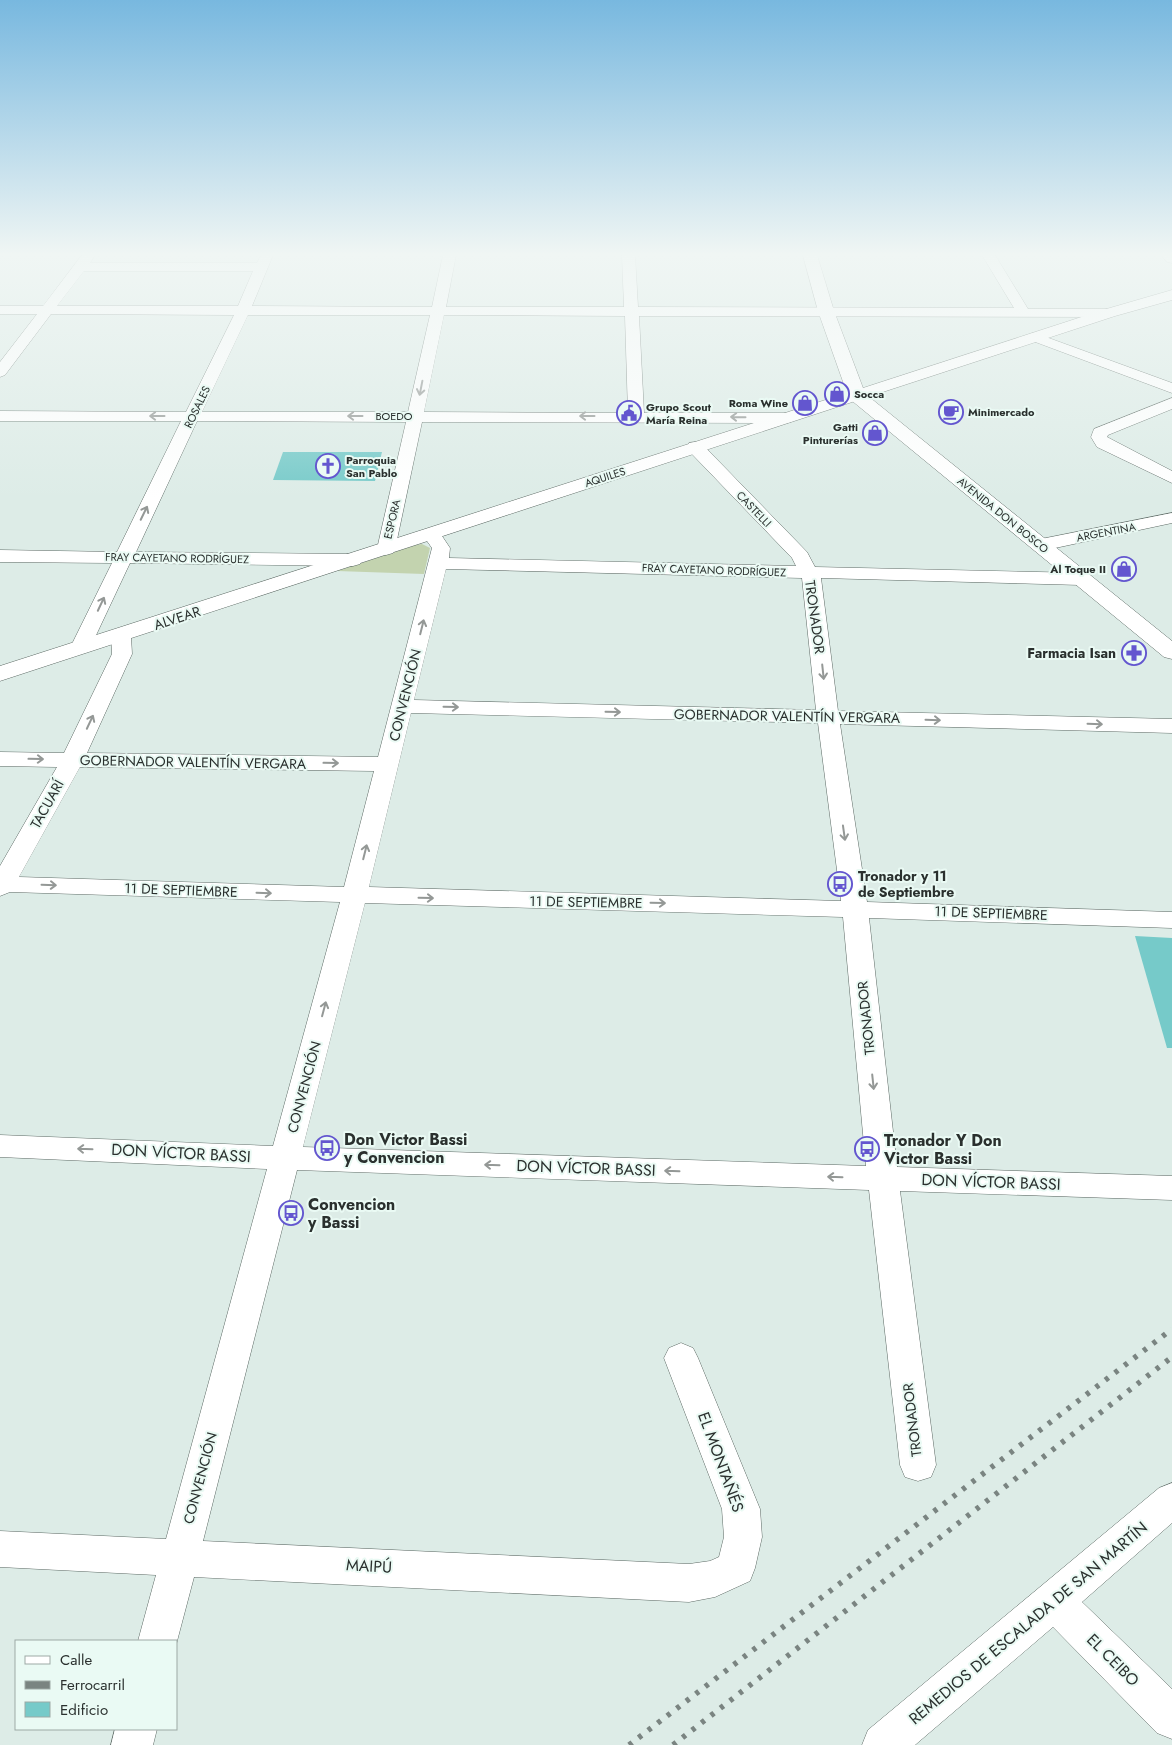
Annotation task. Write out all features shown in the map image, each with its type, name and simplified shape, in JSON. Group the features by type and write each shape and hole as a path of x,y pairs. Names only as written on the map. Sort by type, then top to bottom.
{"street":[{"path":"0,372 26,336"},
{"name":"ROSALES","path":"123,557 230,336"},
{"name":"ESPORA","path":"386,549 432,336"},
{"path":"633,336 636,416"},
{"path":"835,336 857,396"},
{"path":"1035,337 1172,388"},
{"name":"AQUILES","path":"354,560 1035,337"},
{"name":"AVENIDA DON BOSCO","path":"857,396 1172,652"},
{"path":"1172,403 1100,432 1099,438 1103,443 1172,478"},
{"name":"BOEDO","path":"0,416 636,416 787,418"},
{"name":"CASTELLI","path":"695,448 800,556 809,573"},
{"name":"ARGENTINA","path":"1041,545 1172,518"},
{"name":"CONVENCIÓN","path":"158,1640 354,896 438,563 441,548 431,534"},
{"name":"FRAY CAYETANO RODRÍGUEZ","path":"0,556 354,560"},
{"path":"80,648 123,557"},
{"name":"ALVEAR","path":"0,674 354,560"},
{"name":"FRAY CAYETANO RODRÍGUEZ","path":"438,563 1081,579"},
{"name":"TRONADOR","path":"809,573 813,581 828,717 854,908 918,1465"},
{"name":"TACUARÍ","path":"1,885 72,760 122,654 121,636"},
{"name":"GOBERNADOR VALENTÍN VERGARA","path":"402,706 1172,726"},
{"name":"GOBERNADOR VALENTÍN VERGARA","path":"0,759 387,764"},
{"name":"11 DE SEPTIEMBRE","path":"1,885 854,908 1172,920"},
{"name":"DON VÍCTOR BASSI","path":"0,1146 285,1158 1172,1188"},
{"name":"EL MONTAÑÉS","path":"681,1358 741,1509 743,1537 736,1568"},
{"name":"REMEDIOS DE ESCALADA DE SAN MARTÍN","path":"883,1745 1172,1500"},
{"name":"MAIPÚ","path":"0,1549 179,1556 689,1583 715,1579 736,1568"},
{"name":"EL CEIBO","path":"1054,1601 1172,1718"},
{"path":"132,1745 136,1730"}],"green space":[{"path":"422,544 430,548 424,574 337,571 415,545"}],"building":[{"name":"Parroquia San Pablo","path":"283,452 382,452 375,481 273,480"},
{"path":"1135,936 1172,938 1172,1048 1167,1048"}],"railway":[{"path":"629,1745 1172,1329"},
{"path":"673,1745 1172,1357"}],"place":[{"name":"Socca","path":"837,394"},
{"name":"Roma Wine","path":"805,403"},
{"name":"Minimercado","path":"951,412"},
{"name":"Grupo Scout María Reina","path":"629,413"},
{"name":"Gatti Pinturerías","path":"875,433"},
{"name":"Parroquia San Pablo","path":"328,466"},
{"name":"Al Toque II","path":"1124,569"},
{"name":"Farmacia Isan","path":"1134,653"},
{"name":"Tronador y 11 de Septiembre","path":"840,884"},
{"name":"Don Victor Bassi y Convencion","path":"327,1148"},
{"name":"Tronador Y Don Victor Bassi","path":"867,1149"},
{"name":"Convencion y Bassi","path":"291,1213"}]}
